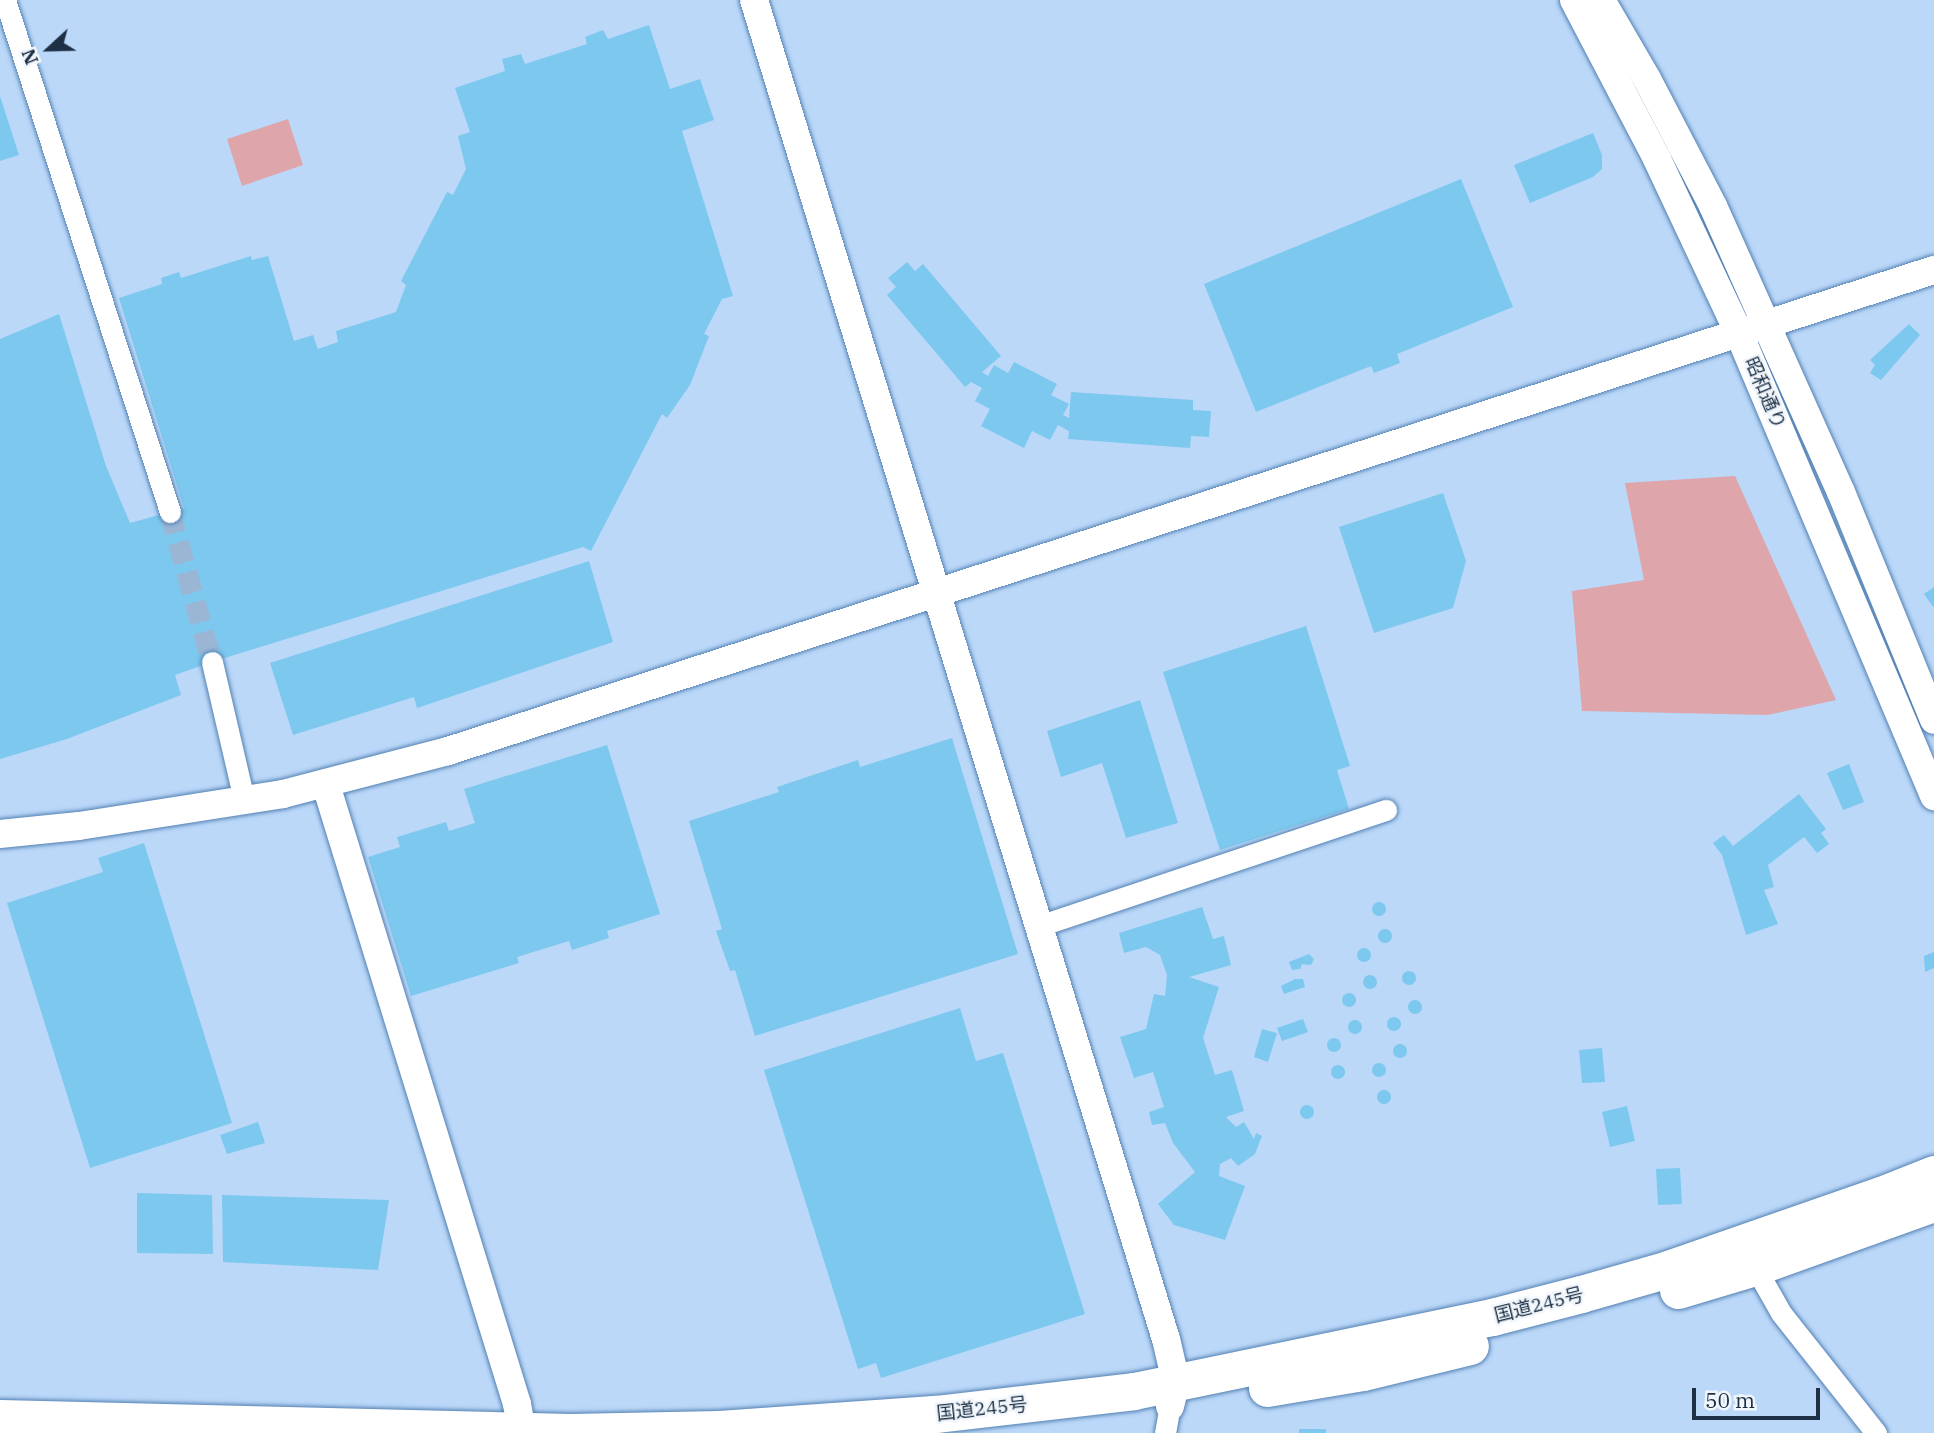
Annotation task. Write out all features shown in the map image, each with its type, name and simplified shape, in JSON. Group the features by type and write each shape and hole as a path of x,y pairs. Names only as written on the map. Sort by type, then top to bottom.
{"highway":[{"name":"国道245号","path":"0,1418 522,1431 719,1429 812,1424 1003,1407 1133,1391 1170,1407 1668,1269 1934,1174"},
{"name":"国道245号","path":"972,1433 1170,1407 1377,1369 1587,1317 1755,1268 1934,1203"}],"street":[{"path":"5,0 170,512"},
{"path":"754,0 1039,926 1170,1407"},
{"name":"昭和通り","path":"1574,0 1662,171 1738,331 1934,796"},
{"name":"昭和通り","path":"1601,0 1688,156 1767,322 1934,720"},
{"path":"0,834 79,826 326,785 448,751 937,594 1738,331 1934,270"},
{"path":"212,662 244,800"},
{"path":"326,785 517,1404 522,1431"},
{"path":"1039,926 1386,810"},
{"path":"1755,1268 1781,1313 1876,1433"}],"shaded area":[{"path":"288,119 303,165 242,186 227,139"},
{"path":"1735,476 1836,700 1768,715 1582,711 1572,591 1644,580 1625,483"}],"building":[{"path":"649,25 670,89 700,79 714,120 682,131 733,296 722,299 704,334 709,336 690,385 667,418 662,414 591,551 583,547 175,675 181,695 67,739 0,759 0,339 59,314 106,466 130,523 184,508 119,298 162,284 161,278 179,272 181,278 251,256 252,260 268,256 294,341 313,335 318,349 338,342 336,331 396,312 406,285 401,281 447,192 453,195 466,169 458,136 470,132 455,88 505,71 502,59 521,54 525,64 587,44 585,37 603,30 608,39"},
{"path":"0,96 19,155 0,161"},
{"path":"1593,133 1602,155 1602,169 1593,177 1530,203 1514,165"},
{"path":"1461,179 1513,307 1397,354 1400,363 1374,373 1371,366 1256,412 1204,284"},
{"path":"907,262 915,271 923,264 1001,356 982,372 988,376 994,365 1008,373 1014,362 1057,384 1051,395 1069,404 1063,415 1069,418 1071,392 1193,400 1193,410 1211,411 1209,437 1191,436 1190,448 1068,439 1069,431 1058,425 1050,440 1032,431 1024,448 981,426 990,409 975,401 982,388 971,382 965,387 887,295 896,287 888,278"},
{"path":"1909,324 1920,335 1881,380 1870,373 1875,365 1870,360"},
{"path":"1443,493 1466,561 1453,608 1374,633 1339,527"},
{"path":"589,561 613,642 417,708 414,697 293,735 270,663"},
{"path":"1934,587 1934,608 1924,594"},
{"path":"1306,626 1350,766 1337,770 1349,809 1220,850 1163,672"},
{"path":"1140,700 1178,823 1126,838 1102,763 1061,777 1047,731"},
{"path":"952,738 1018,954 755,1036 735,970 730,971 716,931 722,929 689,821 779,792 777,787 858,760 860,767"},
{"path":"607,745 660,914 607,931 609,938 572,950 569,941 517,957 519,963 411,996 368,857 400,847 397,837 446,822 449,831 475,823 464,789"},
{"path":"1849,764 1864,802 1843,810 1827,773"},
{"path":"1799,794 1826,829 1821,833 1829,844 1817,853 1804,837 1768,865 1774,887 1764,890 1778,924 1746,935 1722,855 1713,843 1724,835 1733,846"},
{"path":"144,843 232,1123 90,1168 7,903 103,872 98,858"},
{"path":"1376,902 1382,902 1386,909 1382,916 1376,916 1372,912 1372,906"},
{"path":"1202,907 1213,939 1224,936 1231,965 1189,977 1219,987 1203,1038 1215,1075 1232,1070 1244,1111 1226,1117 1236,1127 1244,1122 1254,1139 1256,1133 1262,1136 1255,1154 1238,1166 1231,1158 1220,1164 1219,1176 1245,1186 1225,1240 1174,1225 1158,1204 1195,1172 1173,1143 1165,1123 1152,1125 1149,1112 1164,1107 1153,1072 1134,1078 1120,1037 1146,1029 1154,994 1165,996 1167,975 1160,955 1146,947 1124,953 1119,933"},
{"path":"1382,929 1388,929 1392,936 1388,943 1382,943 1378,939 1378,933"},
{"path":"1361,948 1367,948 1371,955 1367,962 1361,962 1357,958 1357,952"},
{"path":"1934,952 1934,968 1925,972 1924,956"},
{"path":"1309,954 1314,959 1311,965 1302,964 1300,969 1292,970 1289,962"},
{"path":"1406,971 1412,971 1416,978 1412,985 1406,985 1402,981 1402,975"},
{"path":"1367,975 1373,975 1377,982 1373,989 1367,989 1363,985 1363,979"},
{"path":"1295,979 1303,979 1305,987 1284,994 1281,986"},
{"path":"1346,993 1352,993 1356,1000 1352,1007 1346,1007 1342,1003 1342,997"},
{"path":"1412,1000 1418,1000 1422,1007 1418,1014 1412,1014 1408,1010 1408,1004"},
{"path":"960,1008 976,1061 1003,1053 1085,1314 881,1378 876,1363 858,1369 764,1070"},
{"path":"1391,1017 1397,1017 1401,1024 1397,1031 1391,1031 1387,1027 1387,1021"},
{"path":"1303,1019 1308,1032 1282,1041 1277,1028"},
{"path":"1352,1020 1358,1020 1362,1027 1358,1034 1352,1034 1348,1030 1348,1024"},
{"path":"1262,1029 1277,1033 1268,1062 1254,1057"},
{"path":"1331,1038 1337,1038 1341,1045 1337,1052 1331,1052 1327,1048 1327,1042"},
{"path":"1397,1044 1403,1044 1407,1051 1403,1058 1397,1058 1393,1054 1393,1048"},
{"path":"1602,1048 1605,1082 1582,1083 1579,1050"},
{"path":"1376,1063 1382,1063 1386,1070 1382,1077 1376,1077 1372,1073 1372,1067"},
{"path":"1335,1065 1341,1065 1345,1072 1341,1079 1335,1079 1331,1075 1331,1069"},
{"path":"1381,1090 1387,1090 1391,1097 1387,1104 1381,1104 1377,1100 1377,1094"},
{"path":"1304,1105 1310,1105 1314,1112 1310,1119 1304,1119 1300,1115 1300,1109"},
{"path":"1627,1106 1635,1141 1610,1147 1602,1112"},
{"path":"258,1122 265,1143 227,1154 220,1135"},
{"path":"1680,1168 1682,1204 1658,1205 1656,1169"},
{"path":"137,1193 212,1195 213,1254 137,1253"},
{"path":"222,1195 389,1200 378,1270 223,1262"},
{"path":"1299,1429 1326,1429 1326,1433 1299,1433"}],"tunnel":[{"path":"170,512 212,662"}]}
